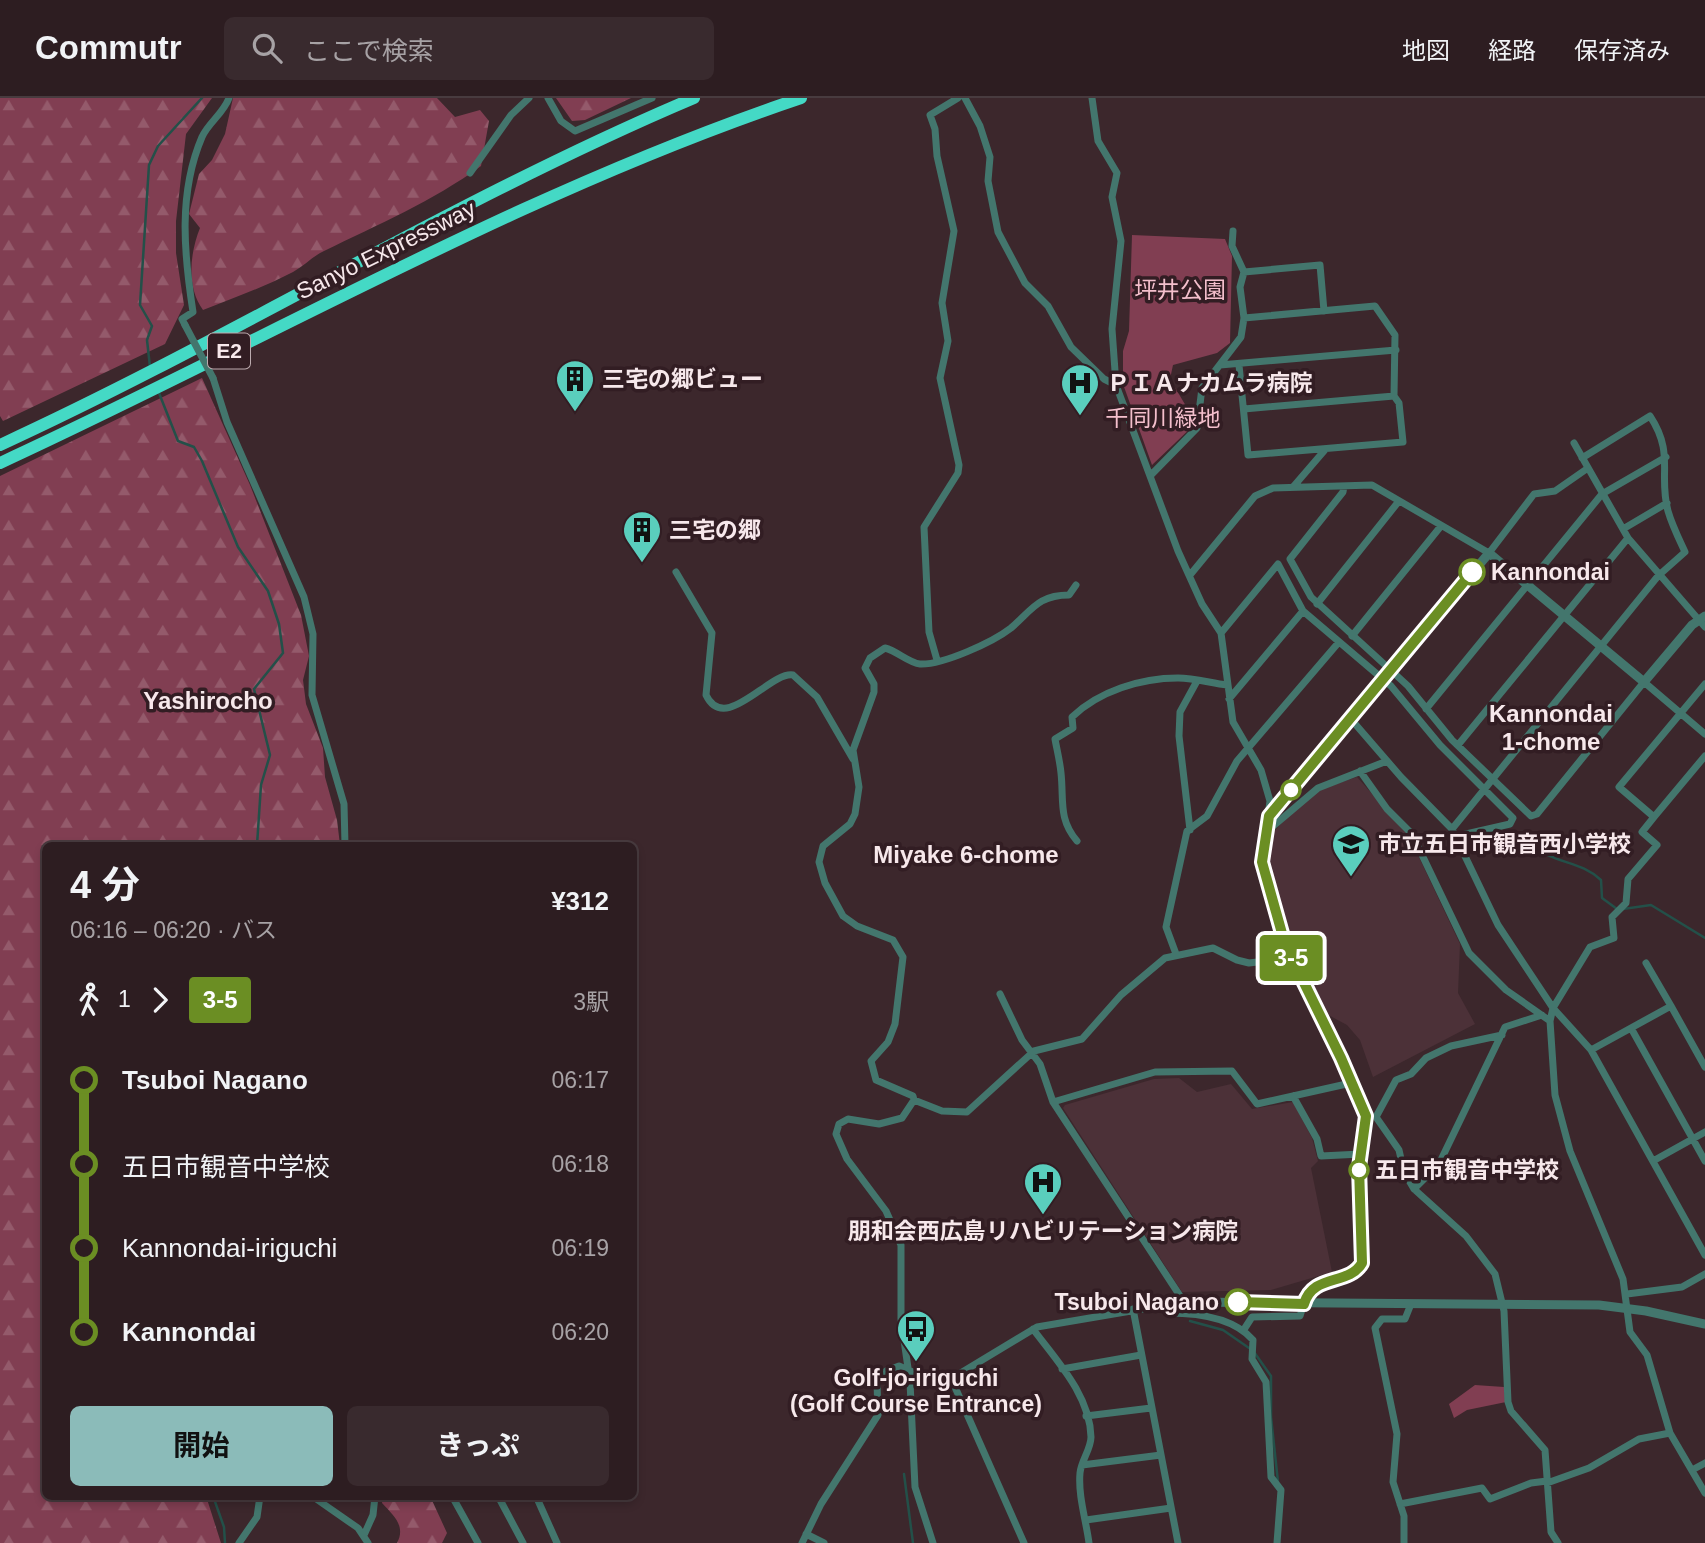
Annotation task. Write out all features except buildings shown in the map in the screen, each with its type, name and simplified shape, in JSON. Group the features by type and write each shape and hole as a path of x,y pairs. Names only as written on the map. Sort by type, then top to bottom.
{"highway":[{"name":"Sanyo Expressway","path":"0,445 143,376 557,161 694,98"},
{"name":"Sanyo Expressway","path":"0,463 551,194 655,151 801,98"}],"street":[{"path":"229,98 200,144 184,214 184,250 193,312 183,319 212,378 228,422 304,597 313,642 312,695 344,804 345,842"},
{"path":"470,173 512,116 529,98"},
{"path":"548,98 565,126 575,131 652,98"},
{"path":"937,660 929,632 924,527 958,473 959,466 940,378 948,341 942,303 954,231 930,115 958,98"},
{"path":"965,98 980,126 990,157 988,181 998,232 1025,283 1051,310 1071,347 1104,379 1116,385"},
{"path":"1093,98 1098,141 1117,173 1112,197 1121,241 1112,329 1116,385 1202,604 1221,633 1233,722 1264,780 1270,801 1265,834 1264,873 1290,958 1366,1116 1361,1154 1362,1263 1354,1272 1315,1285 1300,1316 1252,1317 1243,1331"},
{"path":"1151,475 1197,428 1202,388 1241,337 1244,318 1240,287 1244,272 1231,246 1233,231"},
{"path":"1244,272 1320,265 1324,311"},
{"path":"1239,365 1248,455 1324,451 1403,442 1399,403 1394,396 1395,335 1376,306 1244,318"},
{"path":"1220,365 1396,350"},
{"path":"1244,409 1394,396"},
{"path":"1452,833 1484,789 1658,576 1685,552 1667,503 1666,457 1661,433 1650,416 1582,458"},
{"path":"1344,486 1343,492 1290,559 1317,604 1390,670 1458,745 1531,816 1537,814 1644,682 1703,621 1658,576 1628,538 1574,443"},
{"path":"1293,487 1324,451"},
{"path":"1426,709 1602,494 1666,457"},
{"path":"1269,816 1489,553 1534,494 1555,491 1587,468"},
{"path":"1190,575 1255,496 1273,488 1372,485 1489,553 1705,734"},
{"path":"1317,604 1399,501"},
{"path":"1622,529 1667,503"},
{"path":"1352,636 1441,526"},
{"path":"1458,745 1628,538"},
{"path":"1221,633 1278,564 1303,611 1383,679 1513,818 1510,824 1452,833"},
{"path":"676,572 712,633 706,695 708,701 720,707 735,706 782,676 793,675 817,697 853,760 859,787 858,808 850,824 823,846 819,862 825,883 843,916 857,926 893,940 902,952 895,1024 888,1042 872,1057 870,1066 880,1083 903,1090 913,1096 914,1100 942,1111 967,1112 1031,1053 1082,1039 1128,989 1162,960 1176,954 1213,948 1248,963 1290,958"},
{"path":"853,760 874,688 865,668 868,660 885,648 920,664 976,648 1013,627 1033,606 1054,595 1069,595 1076,585"},
{"path":"1229,699 1303,611"},
{"path":"1176,954 1167,926 1187,831 1207,816 1233,767 1339,642"},
{"path":"1077,841 1065,825 1061,811 1061,775 1055,739 1073,728 1072,717 1091,701 1137,683 1179,678 1227,685"},
{"path":"1190,830 1179,736 1180,712 1196,681"},
{"path":"1654,817 1619,787 1705,684"},
{"path":"1350,718 1452,833 1498,925 1553,1008 1591,1050 1705,1255"},
{"path":"1705,756 1642,832 1657,845 1628,879 1626,903 1611,920 1614,938 1590,947 1553,1008 1550,1021 1554,1084 1563,1130 1627,1294 1630,1332 1647,1355 1670,1433 1705,1493"},
{"path":"1265,834 1309,793 1387,761"},
{"path":"1360,771 1387,809 1412,834 1469,953 1492,978 1550,1021"},
{"path":"1646,963 1705,1067"},
{"path":"1000,994 1031,1053 1040,1064 1053,1102 1184,1302"},
{"path":"1591,1050 1671,1006"},
{"path":"1414,1189 1439,1164 1505,1027 1542,1015"},
{"path":"1631,1028 1705,1161"},
{"path":"1376,1117 1396,1080 1411,1074 1426,1058 1451,1046 1502,1035"},
{"path":"1053,1102 1155,1072 1232,1071 1257,1104 1351,1083"},
{"path":"1293,1096 1317,1138 1321,1156 1361,1154"},
{"path":"914,1100 902,1118 879,1124 848,1119 839,1124 836,1134 847,1159 877,1196 900,1240 903,1263 901,1319 908,1369 915,1487 933,1543"},
{"path":"1366,1116 1376,1117 1399,1150 1404,1172 1414,1189 1469,1239 1495,1274 1503,1305 1508,1402 1511,1411 1545,1450 1551,1532 1558,1543"},
{"path":"1653,1161 1705,1132"},
{"path":"1627,1294 1682,1287 1705,1274"},
{"path":"802,1543 821,1504 878,1415 876,1384 879,1377 892,1367 908,1369 930,1380 951,1378 1033,1329 1184,1302 1629,1308 1705,1324"},
{"path":"1166,1304 1168,1313 1196,1314 1235,1325 1253,1340 1252,1359 1266,1382 1266,1437 1271,1478 1277,1485 1277,1543"},
{"path":"1404,1543 1405,1526 1393,1482 1397,1434 1375,1328 1382,1320 1405,1319 1411,1304"},
{"path":"1133,1309 1178,1543"},
{"path":"1033,1329 1080,1393 1091,1438 1082,1465 1080,1496 1089,1543"},
{"path":"1062,1369 1141,1355"},
{"path":"951,1378 1024,1543"},
{"path":"1086,1416 1151,1408"},
{"path":"1400,1504 1482,1489 1490,1499 1531,1483 1547,1482 1589,1468 1639,1439 1670,1433"},
{"path":"1082,1465 1161,1455"},
{"path":"1692,1470 1705,1463"},
{"path":"239,1543 257,1517 259,1500"},
{"path":"317,1500 366,1539 375,1500"},
{"path":"454,1500 478,1543"},
{"path":"500,1500 523,1543"},
{"path":"539,1500 557,1543"},
{"path":"1086,1520 1171,1508"},
{"path":"806,1534 824,1543"}],"shaded area":[{"path":"1357,777 1408,834 1460,944 1458,993 1475,1024 1373,1077 1360,1040 1347,1025 1321,1011 1291,947 1266,860 1273,832 1303,801 1324,788"},
{"path":"1179,1078 1197,1092 1231,1084 1252,1109 1293,1102 1312,1138 1318,1161 1311,1168 1332,1272 1271,1290 1182,1292 1063,1108 1065,1105 1154,1079"}],"green space":[{"path":"0,98 212,98 186,134 176,221 176,253 184,305 165,344 3,421 0,416"},
{"path":"233,98 437,98 455,117 480,110 489,121 481,166 424,201 320,253 293,272 203,310 194,291 191,270 200,228 189,214 199,174 212,160 225,134"},
{"path":"556,98 631,98 585,120 572,121"},
{"name":"坪井公園","path":"1132,235 1225,239 1232,256 1230,343 1217,353 1173,365 1170,379 1196,423 1152,465 1123,384 1123,351 1129,331"},
{"path":"202,378 250,485 301,615 309,656 303,680 306,704 323,748 325,777 337,820 340,842 42,842 42,1500 207,1500 221,1543 0,1543 0,476"},
{"path":"1475,1385 1504,1387 1506,1402 1467,1410 1454,1418 1449,1404"},
{"path":"382,1500 432,1500 447,1533 442,1543 397,1543 399,1526"}],"waterway":[{"path":"150,367 147,340 152,326 140,305 149,165 158,146 202,98"},
{"path":"159,393 178,441 194,447 202,461 238,547 268,591 279,624 283,653 254,689 270,755 261,785 257,842"},
{"path":"1522,832 1542,851 1581,867 1601,880 1602,898 1617,909"},
{"path":"1623,909 1651,905 1705,938"},
{"path":"1190,1321 1223,1330 1249,1348"},
{"path":"1254,1352 1271,1376 1271,1417 1278,1482"},
{"path":"904,1474 913,1543"},
{"path":"214,1500 224,1527 225,1543"}],"bus line":[{"name":"3-5","path":"1238,1302 1304,1304 1315,1285 1354,1272 1362,1263 1359,1167 1366,1116 1336,1046 1315,1010 1285,944 1262,862 1262,847 1269,816 1472,572"}],"place":[{"name":"三宅の郷ビュー","path":"575,413"},
{"name":"ＰＩＡナカムラ病院","path":"1080,417"},
{"name":"三宅の郷","path":"642,564"},
{"name":"Kannondai","path":"1472,572"},
{"name":"市立五日市観音西小学校","path":"1351,878"},
{"name":"五日市観音中学校","path":"1359,1170"},
{"name":"朋和会西広島リハビリテーション病院","path":"1043,1216"},
{"name":"Tsuboi Nagano","path":"1238,1302"},
{"name":"Golf-jo-iriguchi (Golf Course Entrance)","path":"916,1363"}],"district":[{"name":"Yashirocho","path":"208,701"},
{"name":"Kannondai 1-chome","path":"1551,728"},
{"name":"Miyake 6-chome","path":"966,855"}],"park label":[{"name":"千同川緑地","path":"1163,418"}]}
